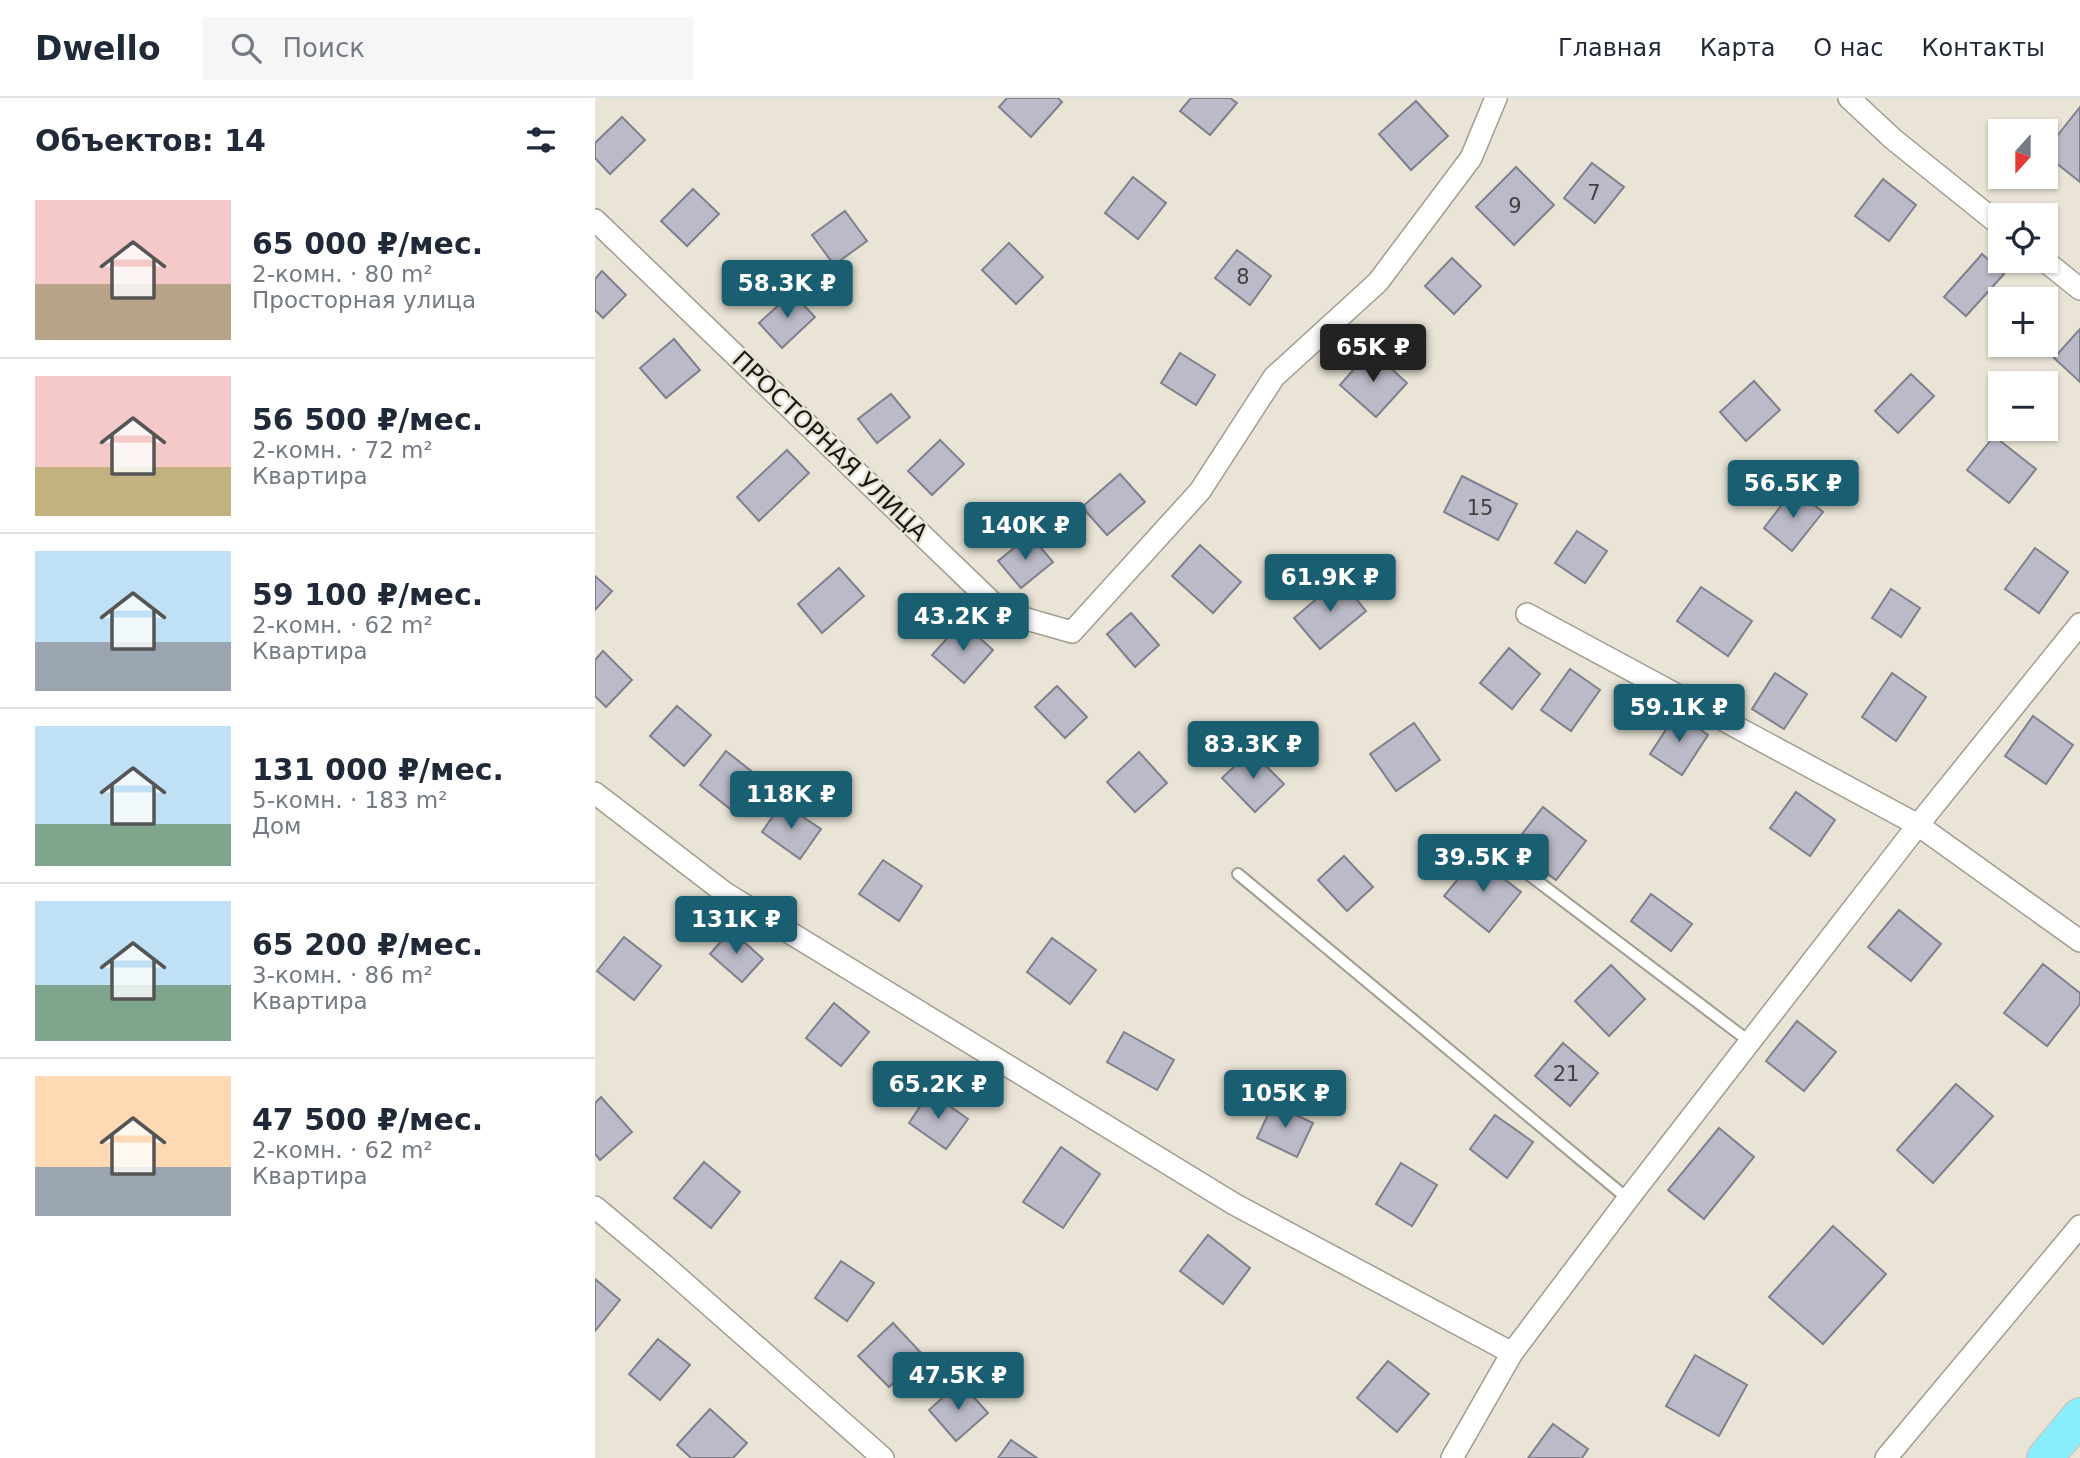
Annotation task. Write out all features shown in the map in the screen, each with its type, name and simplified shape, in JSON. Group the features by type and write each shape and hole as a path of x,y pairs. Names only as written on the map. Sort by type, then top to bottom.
{"highway":[{"path":"2045,1458 2080,1416"}],"street":[{"name":"ПРОСТОРНАЯ УЛИЦА","path":"595,220 1002,612 1072,632 1200,491 1274,377 1378,282 1471,158 1496,98"},
{"path":"1849,98 1893,139 1988,215"},
{"path":"2058,271 2080,289"},
{"path":"1527,614 1919,825 2080,941"},
{"path":"1452,1458 1512,1353 1627,1199 2080,624"},
{"path":"595,793 736,900 1234,1204 1512,1353"},
{"path":"595,1207 883,1458"},
{"path":"1886,1458 2080,1226"}],"lane":[{"path":"1499,852 1750,1042"},
{"path":"1238,874 1627,1199"}],"building":[{"path":"1007,98 1058,98 1062,102 1031,137 999,107"},
{"path":"1191,98 1230,98 1237,103 1210,135 1180,111"},
{"path":"1416,101 1448,136 1411,170 1379,134"},
{"path":"2080,107 2080,182 2058,165 2058,135"},
{"path":"622,117 645,140 610,174 595,158 595,143"},
{"path":"1592,163 1624,187 1595,223 1564,198"},
{"path":"1516,167 1554,205 1514,245 1476,207"},
{"path":"1133,177 1166,203 1138,239 1105,213"},
{"path":"1883,179 1916,205 1889,241 1855,216"},
{"path":"693,189 719,214 687,246 661,221"},
{"path":"845,211 867,241 834,265 812,235"},
{"path":"1009,243 1043,277 1016,304 982,270"},
{"path":"1237,250 1271,276 1250,305 1215,278"},
{"path":"1982,254 1988,259 1988,273 2004,274 1992,287 1988,287 1988,292 1966,316 1944,297"},
{"path":"1452,258 1481,286 1454,314 1425,286"},
{"path":"602,271 626,295 603,318 595,310 595,279"},
{"path":"792,293 815,317 782,348 759,323"},
{"path":"2080,329 2080,382 2054,358 2058,357 2058,354"},
{"path":"674,339 700,370 666,398 640,368"},
{"path":"1371,350 1407,383 1376,417 1340,385"},
{"path":"1180,353 1215,375 1196,405 1161,383"},
{"path":"1911,374 1934,396 1898,433 1875,411"},
{"path":"1754,381 1780,410 1746,441 1720,412"},
{"path":"891,394 910,417 877,443 858,419"},
{"path":"940,440 964,464 932,495 908,471"},
{"path":"1990,441 2000,441 2036,469 2009,503 1967,470"},
{"path":"787,450 809,473 759,521 737,497"},
{"path":"1120,474 1145,502 1107,535 1082,507"},
{"path":"1462,476 1517,504 1498,540 1444,512"},
{"path":"1794,489 1823,512 1792,551 1764,528"},
{"path":"1577,531 1607,551 1585,583 1555,563"},
{"path":"1030,535 1053,562 1021,588 998,561"},
{"path":"1200,545 1241,582 1213,613 1172,576"},
{"path":"2035,548 2068,572 2039,613 2005,589"},
{"path":"839,568 864,596 822,633 798,604"},
{"path":"595,576 612,591 595,610"},
{"path":"1340,579 1366,611 1320,649 1294,618"},
{"path":"1701,587 1752,621 1728,656 1677,621"},
{"path":"1891,589 1920,608 1901,637 1872,618"},
{"path":"1131,613 1159,645 1135,667 1107,634"},
{"path":"962,622 993,650 964,683 932,655"},
{"path":"1509,648 1540,674 1512,709 1480,683"},
{"path":"603,651 632,680 606,707 595,696 595,660"},
{"path":"1570,669 1600,690 1571,731 1541,710"},
{"path":"1775,673 1807,694 1784,729 1752,709"},
{"path":"1892,673 1926,697 1896,741 1862,717"},
{"path":"1057,686 1087,717 1065,738 1035,707"},
{"path":"677,706 711,735 684,766 650,736"},
{"path":"1677,713 1708,735 1682,775 1650,754"},
{"path":"2033,716 2073,745 2046,784 2005,756"},
{"path":"1414,723 1440,760 1396,791 1370,754"},
{"path":"726,751 760,778 734,812 700,785"},
{"path":"1251,751 1284,784 1255,812 1222,778"},
{"path":"1139,752 1167,783 1135,812 1107,782"},
{"path":"1796,792 1835,820 1810,856 1770,828"},
{"path":"782,803 821,829 800,859 762,832"},
{"path":"1543,807 1586,841 1556,880 1512,847"},
{"path":"1344,856 1373,887 1347,911 1318,880"},
{"path":"1476,857 1521,892 1489,932 1444,896"},
{"path":"883,860 922,886 899,921 859,894"},
{"path":"1651,894 1692,924 1671,951 1631,921"},
{"path":"1899,910 1941,944 1911,981 1868,947"},
{"path":"731,930 763,959 742,982 710,954"},
{"path":"624,937 661,966 634,1000 597,971"},
{"path":"1052,938 1096,970 1070,1004 1027,972"},
{"path":"2043,964 2080,993 2080,1004 2047,1046 2004,1013"},
{"path":"1611,965 1645,999 1609,1036 1575,1001"},
{"path":"834,1003 869,1032 841,1066 806,1038"},
{"path":"1797,1021 1836,1052 1804,1091 1766,1061"},
{"path":"1124,1032 1174,1060 1157,1090 1107,1062"},
{"path":"1563,1043 1598,1073 1570,1106 1535,1076"},
{"path":"1956,1084 1993,1116 1933,1183 1897,1150"},
{"path":"930,1092 968,1119 946,1149 909,1123"},
{"path":"601,1097 632,1132 600,1160 595,1154 595,1103"},
{"path":"1273,1104 1313,1123 1297,1157 1257,1138"},
{"path":"1495,1115 1533,1142 1507,1178 1470,1149"},
{"path":"1719,1128 1754,1157 1704,1219 1668,1190"},
{"path":"1061,1147 1100,1174 1063,1228 1023,1202"},
{"path":"704,1162 740,1192 711,1228 674,1198"},
{"path":"1401,1163 1437,1185 1412,1226 1376,1204"},
{"path":"1833,1226 1886,1274 1823,1344 1769,1297"},
{"path":"1208,1235 1250,1268 1223,1304 1180,1271"},
{"path":"841,1261 874,1283 847,1321 815,1298"},
{"path":"595,1279 620,1300 595,1331"},
{"path":"893,1323 923,1355 889,1387 858,1356"},
{"path":"658,1339 690,1365 660,1400 629,1374"},
{"path":"1695,1355 1747,1385 1719,1436 1666,1406"},
{"path":"1388,1361 1429,1394 1397,1432 1357,1398"},
{"path":"960,1382 988,1413 956,1441 929,1410"},
{"path":"710,1409 747,1443 733,1458 691,1458 677,1445"},
{"path":"1553,1424 1588,1449 1582,1458 1528,1458"},
{"path":"1011,1440 1037,1458 998,1458"}]}
